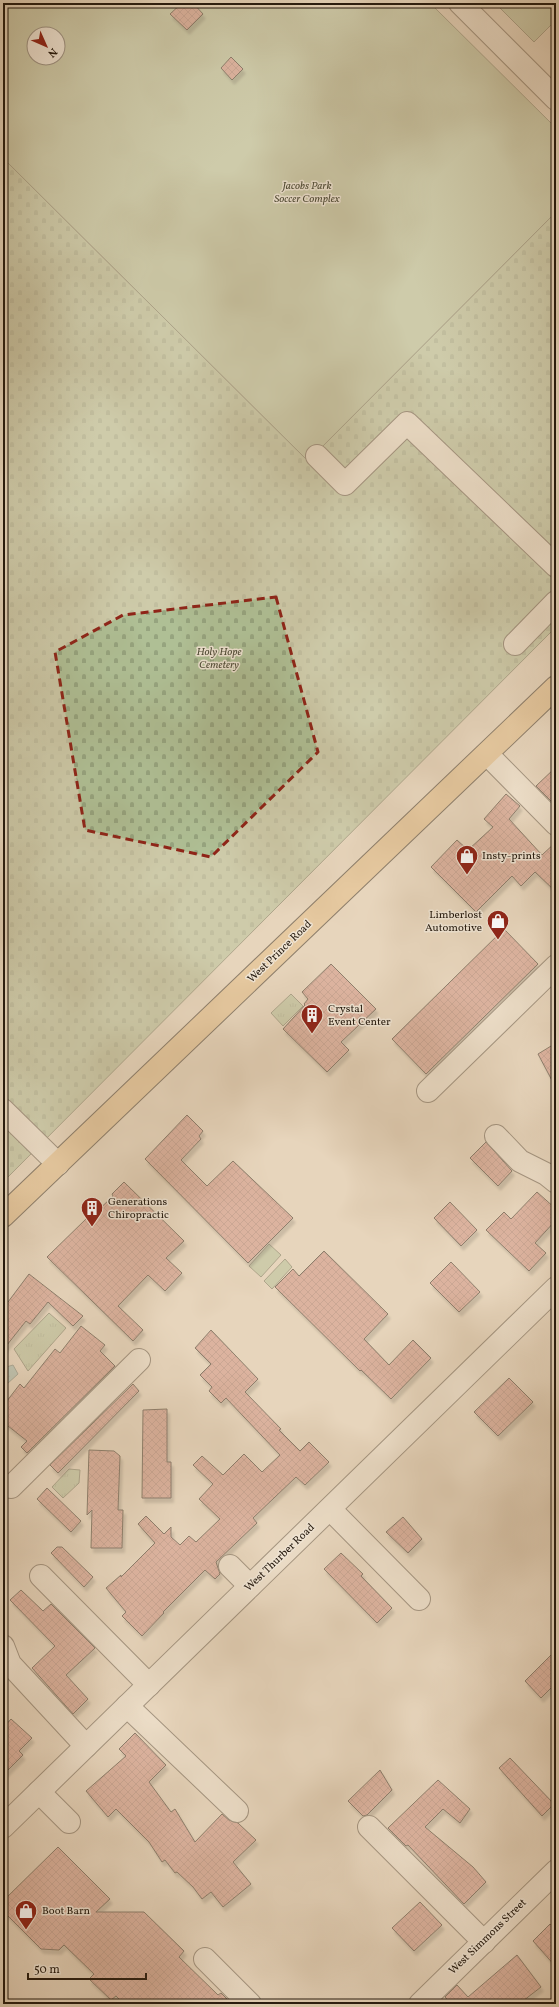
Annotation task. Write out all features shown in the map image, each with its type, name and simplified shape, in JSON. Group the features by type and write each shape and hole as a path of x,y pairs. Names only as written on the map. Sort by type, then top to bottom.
{"main road":[{"name":"West Prince Road","path":"3,1216 556,687"}],"street":[{"path":"460,3 556,99"},
{"path":"317,456 345,484 407,422 556,566"},
{"path":"515,644 556,602"},
{"path":"487,754 556,824"},
{"path":"428,1091 556,966"},
{"path":"3,1110 58,1164"},
{"path":"496,1136 520,1161 546,1174 556,1182"},
{"name":"West Thurber Road","path":"3,1827 556,1288"},
{"path":"11,1487 139,1360"},
{"path":"330,1508 418,1599"},
{"path":"230,1566 250,1586"},
{"path":"41,1576 149,1685"},
{"path":"3,1646 10,1664 86,1746"},
{"path":"127,1706 237,1811"},
{"path":"39,1792 69,1822"},
{"path":"369,1827 484,1942"},
{"name":"West Simmons Street","path":"420,2004 556,1871"},
{"path":"205,1959 250,2004"}],"highlighted area":[{"path":"276,597 318,752 211,857 85,830 55,652 123,615"}],"green space":[{"name":"Jacobs Park Soccer Complex","path":"3,3 430,3 556,128 556,212 308,461 3,158"},
{"path":"495,3 556,3 556,20 534,42"},
{"name":"Holy Hope Cemetery","path":"3,158 308,461 556,212 556,627 3,1182"},
{"path":"291,994 303,1006 283,1026 271,1013"},
{"path":"269,1244 281,1255 261,1277 249,1266"},
{"path":"285,1259 292,1267 272,1289 264,1281"},
{"path":"49,1313 66,1328 28,1371 14,1349"},
{"path":"69,1469 80,1470 79,1483 63,1498 52,1487"}],"water":[{"path":"13,1365 18,1374 7,1384 3,1385 3,1368"}],"building":[{"path":"182,3 193,3 203,14 187,30 170,14"},
{"path":"231,57 243,69 232,80 221,68"},
{"path":"556,767 556,806 536,786"},
{"path":"506,794 520,806 509,819 542,855 556,842 556,892 535,872 521,886 512,876 476,912 431,867 457,840 468,850 493,827 484,819"},
{"path":"504,929 538,964 426,1074 392,1039"},
{"path":"331,964 376,1009 341,1042 349,1050 327,1072 283,1029 305,1005 304,1004 308,999 302,992"},
{"path":"556,1043 556,1088 538,1054"},
{"path":"187,1115 203,1131 199,1136 201,1139 181,1160 207,1186 233,1161 293,1218 248,1263 145,1159"},
{"path":"486,1142 512,1171 498,1186 470,1158"},
{"path":"124,1182 184,1241 166,1258 182,1273 165,1291 148,1275 118,1306 143,1330 133,1341 47,1257 87,1218 88,1220 113,1196 112,1194"},
{"path":"537,1192 556,1209 556,1220 535,1243 546,1253 529,1271 486,1230 504,1212 511,1219"},
{"path":"450,1202 477,1230 461,1246 434,1218"},
{"path":"324,1251 388,1314 364,1339 389,1365 413,1340 431,1358 391,1399 361,1370 360,1371 275,1287 293,1269 299,1276"},
{"path":"451,1262 480,1292 459,1312 430,1283"},
{"path":"29,1274 83,1316 73,1326 48,1302 30,1324 26,1321 3,1350 3,1300 8,1302"},
{"path":"81,1326 105,1345 100,1351 115,1366 27,1453 21,1447 27,1441 3,1422 3,1406 20,1384 24,1388 55,1349 60,1353"},
{"path":"211,1330 258,1379 245,1392 300,1451 309,1442 329,1462 305,1485 296,1477 253,1518 257,1523 216,1562 220,1574 215,1579 205,1570 163,1612 164,1613 142,1636 122,1616 126,1612 106,1588 121,1575 121,1577 155,1543 138,1524 146,1516 164,1534 171,1527 171,1537 180,1545 189,1536 196,1542 220,1519 199,1499 213,1484 193,1465 202,1456 223,1475 244,1454 262,1472 280,1455 226,1398 221,1403 209,1391 212,1387 200,1375 211,1364 195,1348"},
{"path":"509,1378 533,1402 498,1436 474,1412"},
{"path":"133,1384 139,1391 58,1473 50,1465"},
{"path":"167,1409 167,1462 171,1462 171,1498 142,1498 143,1410"},
{"path":"89,1450 114,1451 120,1456 118,1510 123,1510 122,1548 91,1548 92,1510 87,1515"},
{"path":"47,1488 81,1521 71,1532 37,1499"},
{"path":"403,1517 422,1539 408,1553 386,1532"},
{"path":"57,1547 62,1547 93,1577 84,1587 51,1553"},
{"path":"341,1553 363,1574 361,1576 392,1608 377,1623 324,1569"},
{"path":"21,1590 43,1611 51,1604 95,1648 66,1675 88,1699 73,1714 32,1668 55,1646 10,1600"},
{"path":"556,1650 556,1683 541,1698 525,1681"},
{"path":"11,1719 32,1738 19,1751 23,1755 3,1775 3,1728"},
{"path":"135,1733 166,1765 149,1782 171,1812 175,1809 195,1842 222,1814 229,1820 238,1823 256,1840 233,1862 251,1884 223,1907 211,1892 202,1899 193,1887 177,1872 175,1873 165,1860 162,1862 149,1842 116,1809 108,1817 86,1791 126,1756 119,1749"},
{"path":"510,1758 554,1804 542,1816 499,1768"},
{"path":"380,1770 392,1790 367,1815 363,1816 348,1801"},
{"path":"438,1780 470,1809 460,1823 443,1809 425,1827 473,1867 486,1882 464,1904 408,1845 406,1846 388,1828"},
{"path":"58,1847 110,1899 96,1912 144,1912 184,1951 179,1957 218,1995 221,1993 232,2004 124,2004 116,1996 111,2000 89,1979 94,1974 64,1945 59,1950 41,1949 3,1911 3,1901"},
{"path":"420,1902 442,1925 414,1951 392,1928"},
{"path":"550,1924 556,1930 556,1967 533,1941"},
{"path":"517,1955 541,1987 519,2004 451,2004 445,1997 457,1985 468,1997"}],"place":[{"name":"Insty-prints","path":"467,876"},
{"name":"Limberlost Automotive","path":"498,940"},
{"name":"Crystal Event Center","path":"312,1034"},
{"name":"Generations Chiropractic","path":"92,1228"},
{"name":"Boot Barn","path":"26,1930"}]}
